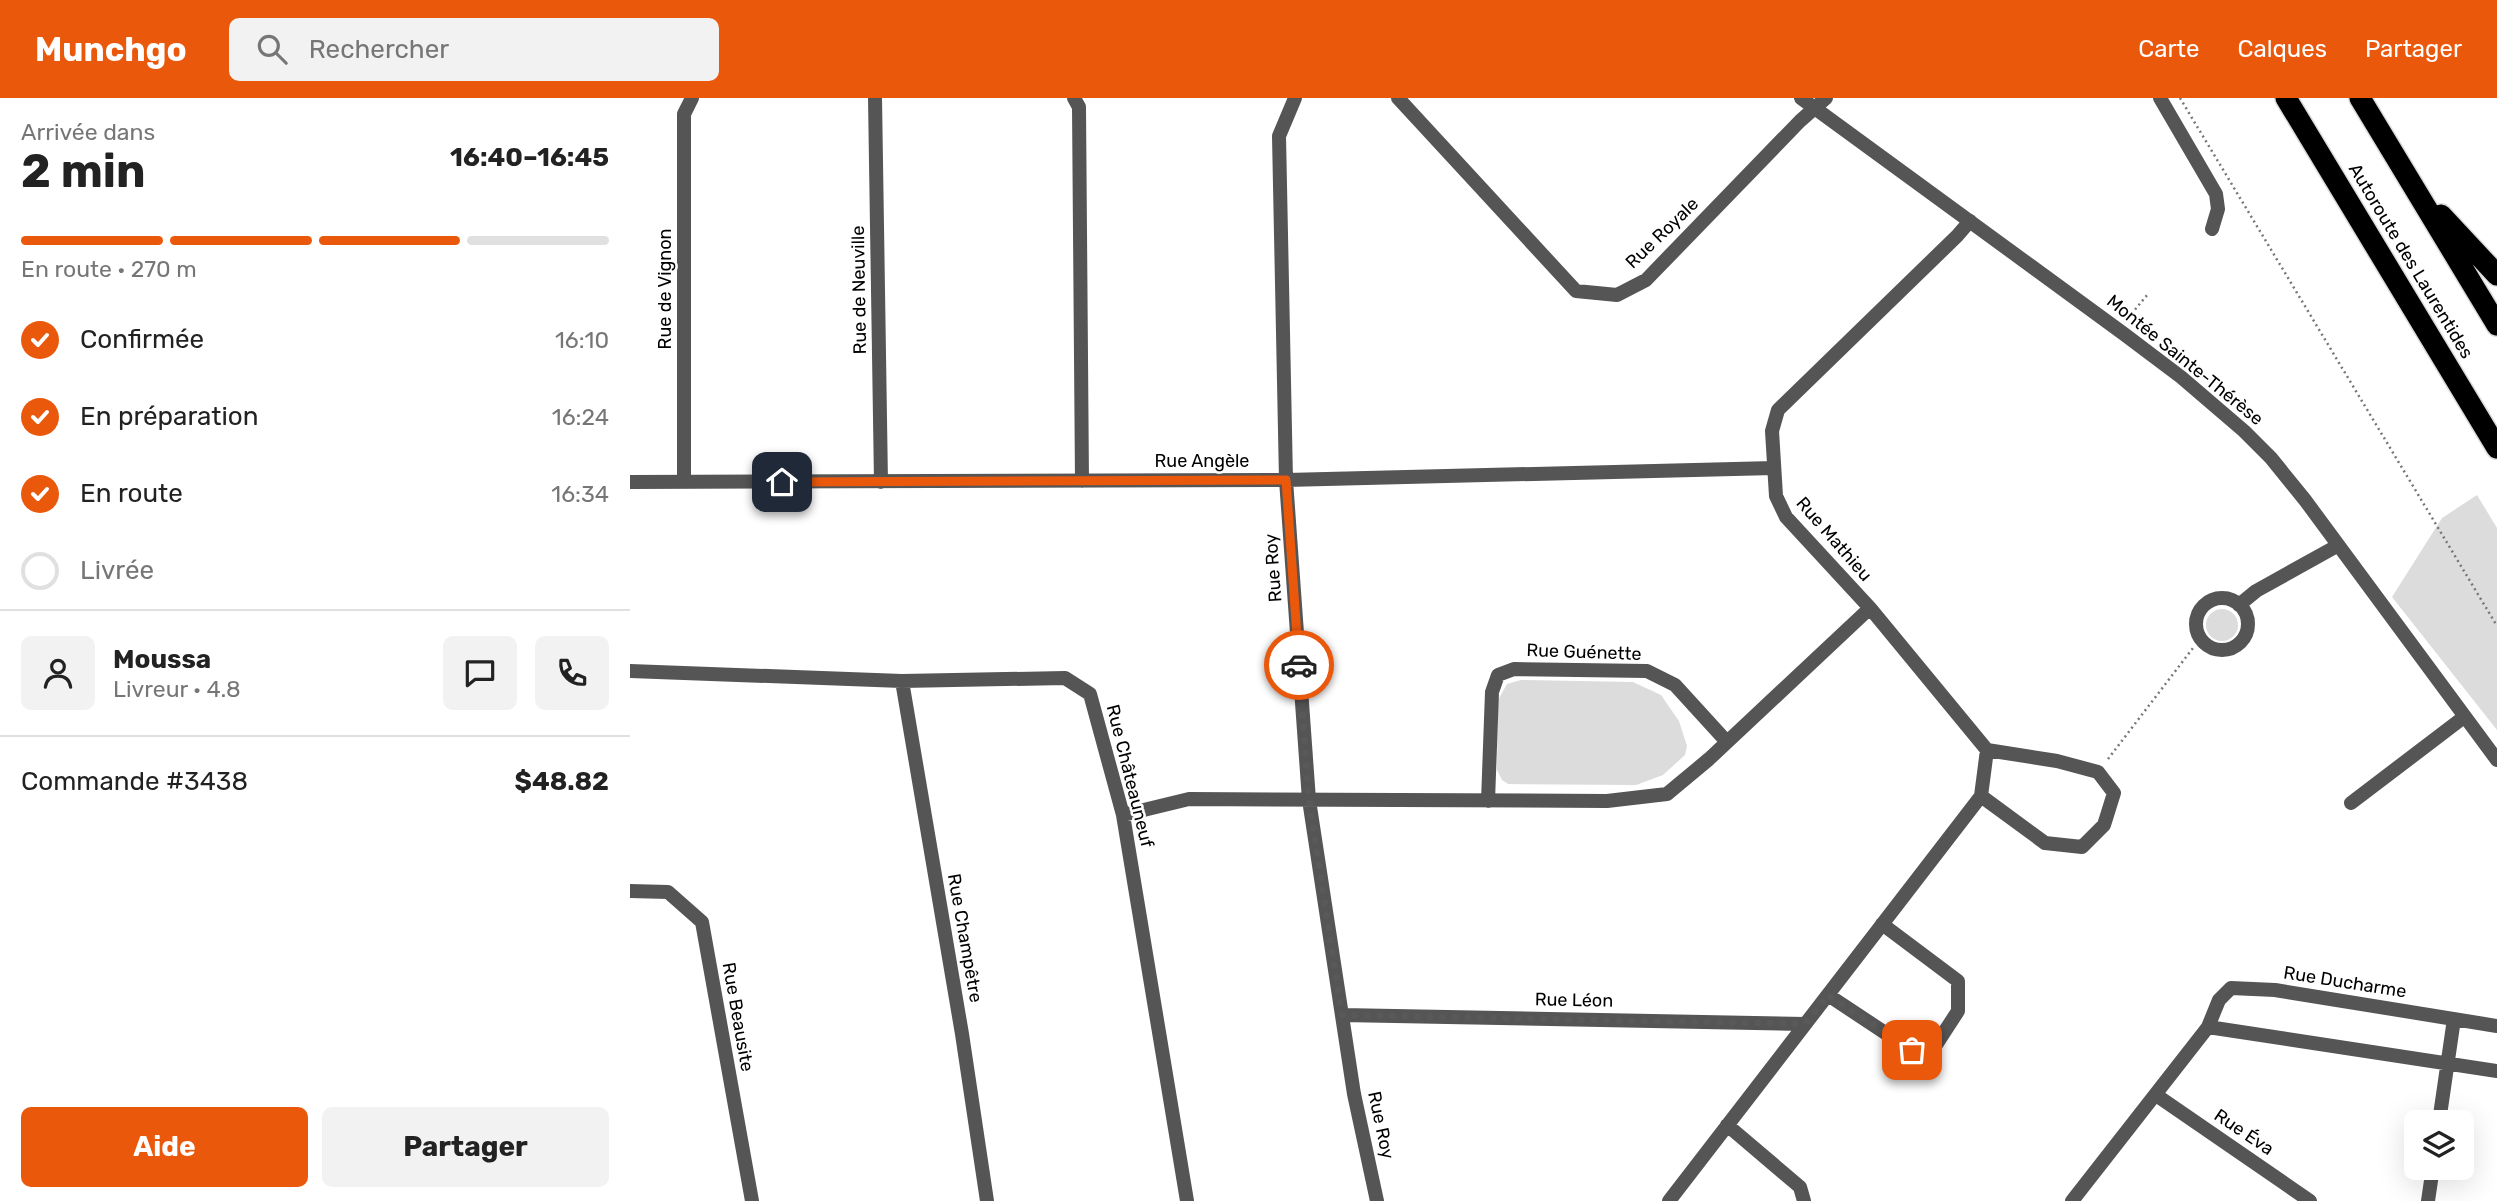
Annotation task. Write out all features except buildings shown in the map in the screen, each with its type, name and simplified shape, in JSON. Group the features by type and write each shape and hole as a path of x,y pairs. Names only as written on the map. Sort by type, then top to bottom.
{"highway":[{"name":"Autoroute des Laurentides","path":"2286,98 2497,448"},
{"path":"2360,98 2497,325"},
{"path":"2411,183 2497,275"}],"street":[{"name":"Rue de Vignon","path":"684,482 684,114 692,98"},
{"name":"Rue de Neuville","path":"875,98 881,482"},
{"path":"1074,98 1079,107 1082,481"},
{"name":"Rue Roy","path":"1295,98 1279,136 1286,480 1309,800 1354,1094 1377,1201"},
{"name":"Rue Royale","path":"1398,98 1576,291 1617,295 1646,279 1820,103"},
{"name":"Montée Sainte-Thérèse","path":"1801,98 1820,103 1970,221 2119,330 2206,398 2257,444 2299,492 2497,760"},
{"path":"2160,98 2216,194 2218,209 2212,229"},
{"name":"Rue Mathieu","path":"1970,221 1778,410 1772,431 1776,496 1786,517 1870,608 1987,750"},
{"name":"Rue Angèle","path":"630,482 1286,480 1774,468"},
{"path":"2239,605 2256,592 2337,545"},
{"path":"1122,815 1189,799 1606,801 1667,794 1727,742 1870,608"},
{"name":"Rue Guénette","path":"1488,801 1492,692 1498,675 1514,669 1647,671 1675,685 1727,742"},
{"name":"Rue Châteauneuf","path":"630,671 902,681 1065,678 1090,694 1122,815 1187,1201"},
{"name":"Rue Champêtre","path":"902,681 964,1047 987,1201"},
{"path":"2351,803 2464,718"},
{"path":"1675,1199 1727,1125 1981,796 1987,750 2057,761 2098,772 2114,793 2104,825 2082,848 2045,843 1981,796"},
{"name":"Rue Beausite","path":"630,891 668,892 702,922 752,1201"},
{"path":"1828,995 1912,1050 1934,1048 1958,1011 1958,981 1882,924"},
{"name":"Rue Ducharme","path":"2073,1201 2208,1027 2219,1000 2231,988 2276,990 2497,1026"},
{"name":"Rue Léon","path":"1342,1015 1805,1024"},
{"path":"2441,1110 2454,1018"},
{"path":"2208,1027 2497,1071"},
{"name":"Rue Éva","path":"2156,1095 2310,1201"},
{"path":"1727,1125 1800,1187 1804,1201"},
{"path":"2428,1201 2431,1180"}],"path":[{"path":"2180,98 2497,626"},
{"path":"2119,330 2148,294"},
{"path":"2098,772 2193,648"}],"shaded area":[{"path":"2477,495 2497,528 2497,730 2392,597 2442,518"},
{"path":"2222,609 2234,613 2238,625 2234,637 2222,641 2210,637 2206,625 2210,613"},
{"path":"1521,680 1633,682 1661,695 1679,721 1687,746 1685,755 1663,775 1636,785 1508,784 1502,780 1497,770 1498,700 1507,684"}],"way so far":[{"path":"1299,665 1309,800 1342,1015 1805,1024 1828,995 1912,1050"}],"route":[{"path":"782,482 1286,480 1299,665"}]}
